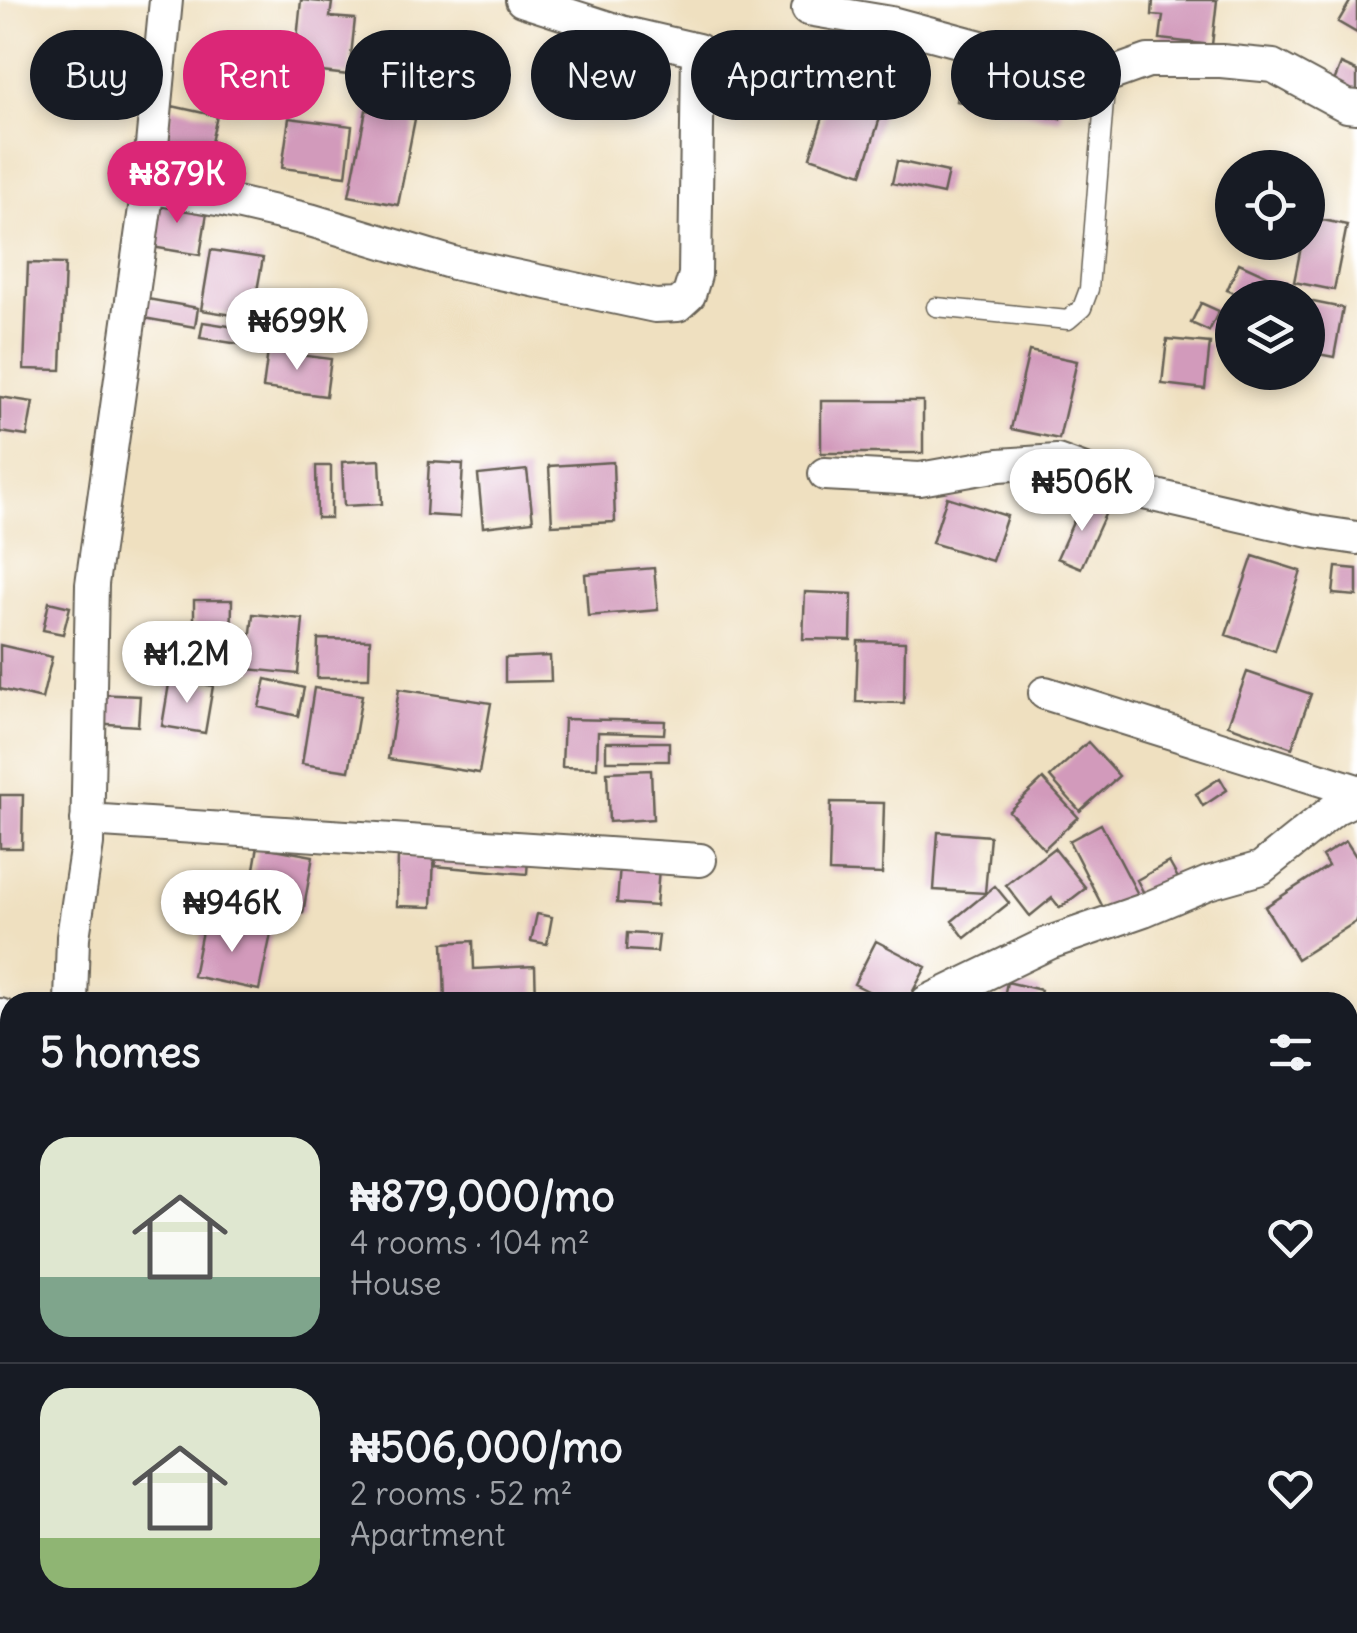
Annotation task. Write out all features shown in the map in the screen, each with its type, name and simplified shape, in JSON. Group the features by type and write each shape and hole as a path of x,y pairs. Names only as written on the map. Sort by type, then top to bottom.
{"street":[{"path":"71,992 87,844 92,584 148,187 166,0"},
{"path":"148,187 310,220 453,263 536,283 655,306 678,305 689,295 695,274 698,50 621,32 522,0"},
{"path":"808,8 951,39"},
{"path":"1121,71 1148,61 1273,66 1348,106 1357,107"},
{"path":"825,474 920,479 999,465 1056,461 1148,494 1357,538"},
{"path":"1045,694 1357,794"},
{"path":"946,992 1049,942 1144,910 1208,883 1261,868 1357,794"},
{"path":"86,820 700,860"}],"lane":[{"path":"936,307 1068,320 1082,308 1090,289 1103,120"}],"building":[{"path":"301,0 332,3 330,17 355,19 354,30 345,30 345,75 325,72 325,30 298,30"},
{"path":"1153,0 1217,0 1212,45 1160,39 1163,16 1152,15"},
{"path":"1351,0 1357,0 1357,33 1338,22"},
{"path":"1341,64 1357,71 1357,99 1331,89"},
{"path":"172,106 183,108 183,120 216,120 204,173 159,163"},
{"path":"289,120 352,126 346,176 282,168"},
{"path":"364,120 415,120 398,205 349,196"},
{"path":"822,120 879,120 862,174 810,157"},
{"path":"897,161 948,172 943,194 892,183"},
{"path":"154,198 208,207 200,255 146,246"},
{"path":"1325,220 1347,225 1334,290 1325,288 1325,280 1294,280 1298,260 1325,260"},
{"path":"211,250 263,258 252,318 201,310"},
{"path":"28,263 65,264 61,370 24,369"},
{"path":"1239,263 1277,280 1231,280"},
{"path":"142,298 198,308 195,327 138,317"},
{"path":"1201,303 1215,309 1209,331 1191,323"},
{"path":"1325,304 1343,308 1334,357 1325,355"},
{"path":"203,322 248,329 246,345 200,338"},
{"path":"1167,339 1210,343 1205,389 1162,384"},
{"path":"268,351 331,359 326,396 263,388"},
{"path":"1029,351 1077,361 1059,439 1011,429"},
{"path":"0,397 33,402 27,436 0,432"},
{"path":"821,401 923,401 923,453 821,453"},
{"path":"380,460 382,504 344,506 342,462"},
{"path":"429,462 463,464 460,517 426,515"},
{"path":"613,462 615,522 552,525 549,466"},
{"path":"316,466 331,466 331,518 317,518"},
{"path":"527,470 533,521 483,527 478,475"},
{"path":"947,497 1007,516 992,561 932,543"},
{"path":"1083,500 1107,510 1081,568 1057,558"},
{"path":"1253,556 1301,571 1275,651 1226,635"},
{"path":"1336,567 1357,569 1357,596 1333,594"},
{"path":"654,568 658,610 588,616 585,574"},
{"path":"805,592 852,594 851,640 803,639"},
{"path":"194,600 232,600 231,655 194,654"},
{"path":"49,602 70,607 63,634 43,630"},
{"path":"253,614 303,619 298,674 247,669"},
{"path":"318,639 370,640 369,678 317,678"},
{"path":"858,641 905,642 904,703 856,702"},
{"path":"0,645 52,657 42,699 0,689"},
{"path":"550,656 551,681 505,682 505,658"},
{"path":"1247,672 1311,694 1292,748 1228,725"},
{"path":"170,678 213,686 205,733 162,726"},
{"path":"266,679 304,688 298,716 259,707"},
{"path":"314,688 362,695 349,771 302,764"},
{"path":"399,689 491,703 479,773 388,759"},
{"path":"94,694 140,696 138,726 93,723"},
{"path":"564,719 665,721 664,734 598,732 597,768 562,767"},
{"path":"606,742 669,742 669,761 606,761"},
{"path":"1088,742 1119,776 1080,811 1050,777"},
{"path":"651,770 653,819 609,822 607,772"},
{"path":"1220,778 1227,790 1203,806 1196,794"},
{"path":"1043,779 1078,817 1044,849 1009,811"},
{"path":"0,795 23,795 22,848 0,848"},
{"path":"831,802 884,803 882,874 829,872"},
{"path":"1101,824 1143,904 1110,921 1069,841"},
{"path":"938,832 990,836 985,893 934,890"},
{"path":"1346,841 1357,858 1357,921 1297,959 1265,907 1328,866 1322,856"},
{"path":"258,846 313,856 303,913 248,903"},
{"path":"1054,848 1086,888 1060,908 1052,898 1030,916 1006,885"},
{"path":"437,851 528,858 527,874 435,866"},
{"path":"398,854 434,855 432,907 397,906"},
{"path":"1169,862 1183,887 1150,905 1137,880"},
{"path":"620,865 659,868 656,906 617,903"},
{"path":"995,886 1009,903 965,938 952,921"},
{"path":"537,914 552,917 547,944 531,941"},
{"path":"204,921 271,934 259,990 193,976"},
{"path":"627,933 659,935 657,952 626,950"},
{"path":"473,941 474,969 535,966 536,992 445,992 443,943"},
{"path":"876,941 926,967 912,992 870,992 854,984"},
{"path":"1007,982 1041,990 1040,992 1005,992"}]}
